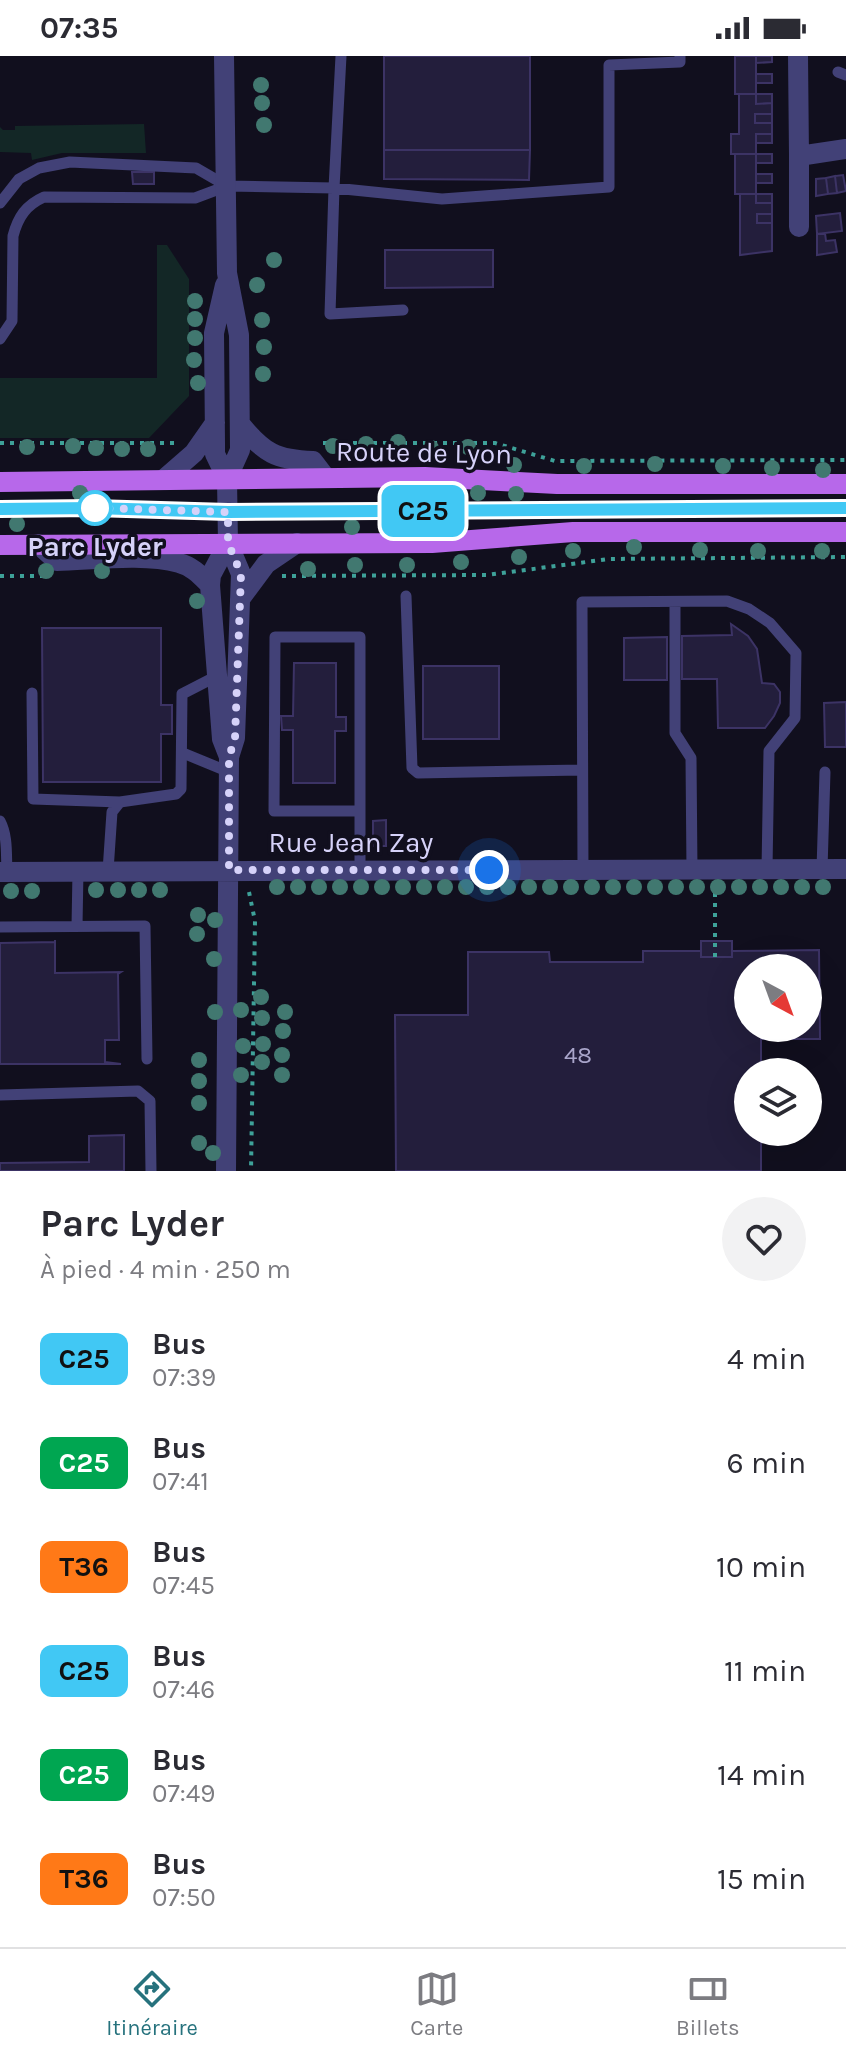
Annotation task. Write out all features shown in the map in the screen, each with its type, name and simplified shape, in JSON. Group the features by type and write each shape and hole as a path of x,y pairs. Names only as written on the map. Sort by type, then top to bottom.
{"main road":[{"name":"Route de Lyon","path":"0,482 425,477 557,484 846,484"},
{"path":"0,545 432,543 573,532 846,532"}],"street":[{"path":"224,56 227,273 239,335 240,424 240,450 227,479"},
{"path":"798,56 799,227"},
{"path":"799,156 846,149"},
{"path":"226,1171 229,764 235,738 241,574 228,543 227,479 215,454 214,333 227,273"},
{"path":"163,480 194,453 215,423"},
{"path":"240,424 254,442 270,455 287,460 313,461 326,478"},
{"path":"228,543 211,575 210,585 222,739 229,764"},
{"path":"240,599 257,575 281,551 297,543"},
{"path":"38,544 57,561 152,560 180,563 196,571 210,585"},
{"name":"Rue Jean Zay","path":"3,872 846,869"}],"lane":[{"path":"341,56 330,314 403,310"},
{"path":"0,339 12,321 13,236 17,222 33,202 44,197 195,198 227,186 334,188 442,199 609,187 609,65 680,62 680,56"},
{"path":"0,203 19,179 39,168 70,162 196,168 227,186"},
{"path":"0,509 228,512 846,508"},
{"path":"406,596 412,768 418,773 582,770"},
{"path":"583,870 582,602 727,601 749,609 770,623 796,653 795,718 769,751 767,869"},
{"path":"675,602 675,733 691,758 692,870"},
{"path":"360,811 274,811 275,637 360,637 360,811 360,870"},
{"path":"32,693 33,799 120,802 176,794 181,789 182,694 217,676"},
{"path":"183,753 229,764"},
{"path":"822,869 825,772"},
{"path":"108,871 112,812 120,802"},
{"path":"0,821 6,848 3,872"},
{"path":"77,926 78,871"},
{"path":"0,927 145,926 147,1059"},
{"path":"0,1095 138,1091 150,1101 151,1171"}],"path":[{"path":"0,443 202,443"},
{"path":"314,443 495,443 555,461 846,460"},
{"path":"257,575 487,575 609,559 846,557"},
{"path":"0,576 59,577"},
{"path":"715,869 715,957"},
{"path":"229,870 249,891 255,921 251,1171"}],"green space":[{"path":"144,124 146,153 62,153 32,160 31,153 0,152 0,127 15,130 15,126"},
{"path":"157,245 167,245 189,279 189,396 149,438 0,438 0,378 157,378"}],"building":[{"path":"384,56 530,56 530,150 384,150"},
{"path":"735,56 756,56 756,94 735,94"},
{"path":"756,56 772,56 772,62 756,63"},
{"path":"756,74 772,74 772,83 756,83"},
{"path":"739,94 756,94 756,104 772,103 772,114 755,114 755,123 772,123 772,134 756,134 756,154 731,154 731,134 739,134"},
{"path":"756,94 772,94 772,103 756,104"},
{"path":"755,114 772,114 772,123 755,123"},
{"path":"756,134 772,134 772,143 756,143"},
{"path":"384,150 530,150 529,180 384,179"},
{"path":"735,154 756,154 756,194 735,194"},
{"path":"756,154 772,154 772,163 756,163"},
{"path":"132,172 154,172 154,184 133,184"},
{"path":"756,174 772,174 772,183 756,183"},
{"path":"843,175 846,191 837,193 835,176"},
{"path":"835,176 837,193 828,194 826,178"},
{"path":"826,178 828,194 816,196 816,179"},
{"path":"740,194 756,194 756,203 772,203 772,214 757,214 757,223 772,223 772,251 740,255"},
{"path":"756,194 772,194 772,203 756,203"},
{"path":"840,213 842,231 817,234 816,216"},
{"path":"757,214 772,214 772,223 757,223"},
{"path":"825,233 826,241 835,240 837,252 817,255 817,234"},
{"path":"385,250 493,250 493,287 385,288"},
{"path":"731,624 748,636 757,649 762,683 774,684 780,692 780,703 765,728 718,728 717,679 682,679 682,636 732,635"},
{"path":"42,628 161,628 161,705 172,705 172,734 161,734 161,782 43,782"},
{"path":"667,637 667,680 624,680 624,638"},
{"path":"294,663 336,663 336,717 346,717 346,731 335,731 335,783 293,783 293,730 282,730 281,716 293,716"},
{"path":"423,666 499,666 499,739 423,739"},
{"path":"846,702 846,747 825,747 824,703"},
{"path":"386,820 386,846 373,846 373,821"},
{"path":"701,941 732,941 732,957 701,957"},
{"path":"55,942 55,973 121,972 118,974 119,1040 105,1040 105,1062 121,1064 0,1064 0,943"},
{"path":"819,950 819,954 734,954 734,1042 761,1042 761,1058 734,1058 734,1146 761,1146 761,1171 396,1171 395,1015 468,1015 468,952 549,952 550,962 643,962 643,951 701,951 701,957 732,957 732,951"},
{"path":"124,1135 124,1171 0,1171 0,1163 89,1162 89,1136"}],"bus line":[{"name":"C25","path":"0,509 228,512 846,508"}],"place":[{"name":"Parc Lyder","path":"95,508"}],"route":[{"path":"95,508 228,512 228,543 241,574 235,738 229,757 229,870 489,870"}]}
